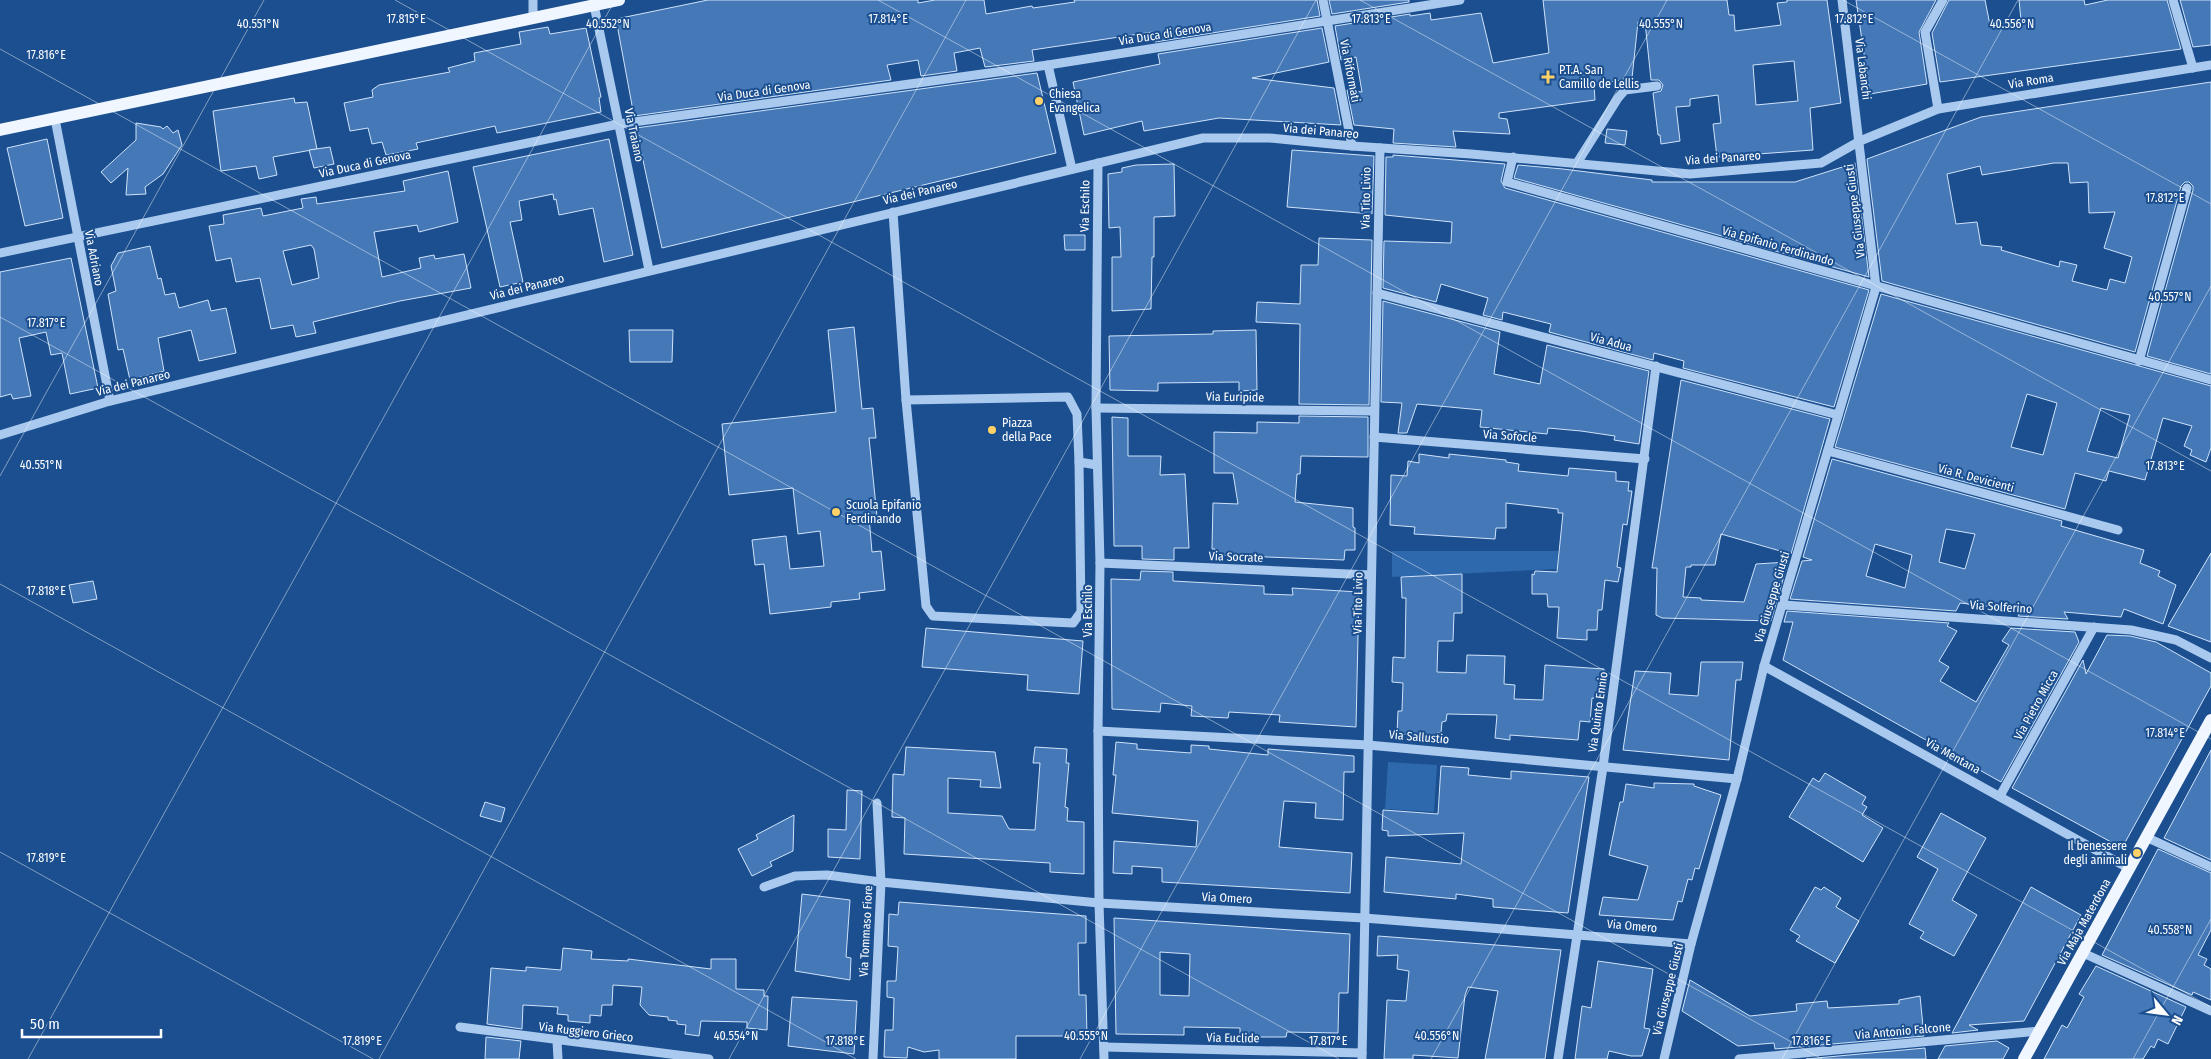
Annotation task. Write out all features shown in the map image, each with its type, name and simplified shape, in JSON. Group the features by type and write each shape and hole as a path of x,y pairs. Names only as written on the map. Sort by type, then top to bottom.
{"main road":[{"path":"0,130 619,0"},
{"name":"Via Maja Materdona","path":"2024,1059 2148,838 2211,720"}],"street":[{"path":"533,0 533,17"},
{"name":"Via Riformati","path":"1323,0 1352,146"},
{"name":"Via Duca di Genova","path":"77,237 619,124 1048,64 1460,0"},
{"name":"Via Labanchi","path":"1842,0 1860,141"},
{"path":"1938,109 1925,32 1943,0"},
{"path":"2173,0 2193,68"},
{"name":"Via Traiano","path":"594,5 649,270"},
{"path":"1048,64 1072,169"},
{"name":"Via Roma","path":"1860,141 1938,109 2211,66"},
{"path":"1577,163 1625,90 1656,86"},
{"name":"Via Adriano","path":"55,119 110,401"},
{"name":"Via dei Panareo","path":"0,435 110,401 1203,138 1269,138 1690,174 1821,163 1860,141"},
{"name":"Via Giuseppe Giusti","path":"1664,1059 1691,944 1736,779 1764,666 1784,605 1876,287 1860,141"},
{"name":"Via Tito Livio","path":"1362,1056 1380,148"},
{"name":"Via Epifanio Ferdinando","path":"1513,158 1507,182 2211,380"},
{"name":"Via Eschilo","path":"1098,163 1096,408 1100,563 1098,731 1099,903 1104,1059"},
{"path":"2139,361 2187,188"},
{"path":"893,212 906,400 926,606 933,616 1073,623 1082,612 1078,414 1068,397 906,400"},
{"path":"0,253 77,237"},
{"name":"Via Adua","path":"1377,293 1838,415"},
{"name":"Via Quinto Ennio","path":"1558,1059 1579,934 1603,767 1656,366"},
{"name":"Via Euripide","path":"1096,408 1374,411"},
{"name":"Via Sofocle","path":"1374,438 1644,459"},
{"name":"Via R. Devicienti","path":"1828,451 2118,530"},
{"path":"1079,462 1097,465"},
{"name":"Via Socrate","path":"1100,563 1371,575"},
{"name":"Via Solferino","path":"1784,605 2131,630 2176,640 2211,658"},
{"name":"Via Pietro Micca","path":"2000,796 2094,627"},
{"name":"Via Mentana","path":"1764,666 2130,868"},
{"name":"Via Sallustio","path":"1098,731 1368,745 1736,779"},
{"name":"Via Tommaso Fiore","path":"873,1059 881,882 877,804"},
{"path":"2148,838 2211,868"},
{"name":"Via Omero","path":"764,887 794,876 827,874 881,882 1099,903 1364,918 1691,944"},
{"path":"2083,953 2211,1010"},
{"name":"Via Ruggiero Grieco","path":"460,1028 707,1059"},
{"name":"Via Antonio Falcone","path":"1739,1059 2040,1031"},
{"path":"557,1041 558,1059"},
{"name":"Via Euclide","path":"1104,1047 1362,1056"}],"shaded area":[{"path":"1392,551 1558,551 1557,569 1392,577"},
{"path":"1388,762 1437,765 1434,812 1385,809"}],"building":[{"path":"708,0 918,0 918,3 935,0 984,0 986,14 1032,6 1033,8 1075,2 1074,0 1317,0 1320,16 1155,42 1153,32 1032,50 1034,61 985,67 980,48 954,53 957,71 921,76 918,60 887,65 891,80 634,116 616,19"},
{"path":"1329,0 1409,0 1409,2 1332,14"},
{"path":"1543,0 1727,0 1729,15 1734,15 1735,31 1781,25 1777,3 1787,2 1787,0 1827,0 1841,103 1810,108 1813,150 1717,157 1713,124 1721,123 1718,95 1690,99 1690,106 1676,107 1680,141 1661,144 1660,135 1658,135 1653,93 1661,91 1663,85 1659,80 1651,80 1645,22 1638,22 1632,78 1594,85 1595,100 1499,113 1499,118 1507,119 1510,134 1453,131 1456,147 1393,143 1394,129 1354,125 1347,90 1362,92 1356,57 1341,60 1335,26 1410,14 1410,16 1430,13 1431,20 1481,13 1493,63 1549,53","holes":["1794,61 1798,101 1756,105 1753,65"]},
{"path":"1856,0 1936,0 1919,32 1927,84 1870,94"},
{"path":"1949,0 1985,0 1990,25 2021,20 2019,0 2084,0 2085,5 2108,0 2167,0 2181,49 1940,82 1932,33"},
{"path":"2180,0 2211,0 2211,45 2193,47"},
{"path":"548,27 550,34 586,28 601,97 599,98 601,112 497,133 495,126 416,143 418,149 386,155 382,142 372,144 368,128 350,131 344,103 373,97 372,90 379,85 450,72 448,68 475,61 474,53 521,44 519,32"},
{"path":"1322,28 1329,62 1252,78 1334,88 1341,125 1219,118 1144,131 1142,121 1084,135 1073,82 1160,64 1158,54"},
{"path":"1037,73 1056,153 662,248 636,128"},
{"path":"2211,82 2211,374 2147,356 2193,190 2193,186 2189,182 2185,182 2181,186 2135,352 1882,281 1867,159 1981,117","holes":["2054,163 2068,163 2070,183 2088,182 2089,213 2115,212 2104,248 2132,257 2125,283 2110,279 2107,290 2072,281 2077,265 2060,261 2059,267 2001,250 2002,247 1981,245 1977,222 1956,224 1947,174 1980,166 1982,175"]},
{"path":"294,98 295,103 307,102 317,149 273,157 277,175 259,179 256,166 221,171 213,111"},
{"path":"136,123 161,127 163,129 167,126 173,133 178,130 182,145 163,174 145,187 146,194 126,195 128,168 111,183 101,172 136,140"},
{"path":"1607,129 1627,131 1625,145 1605,143"},
{"path":"47,139 63,218 25,226 7,148"},
{"path":"609,139 633,255 604,262 593,208 559,215 556,199 554,200 553,194 519,201 522,220 510,222 523,282 500,287 473,167"},
{"path":"330,147 334,164 314,168 309,150"},
{"path":"1292,150 1374,156 1372,214 1287,207"},
{"path":"1393,155 1505,164 1501,181 1505,188 1869,290 1834,407 1683,368 1684,361 1654,353 1653,360 1549,332 1551,324 1503,312 1502,320 1483,315 1488,298 1441,284 1436,302 1383,288 1384,241 1451,243 1452,222 1385,215 1386,157 1393,157"},
{"path":"1855,163 1869,277 1514,178 1518,165 1652,180 1652,182 1795,182"},
{"path":"1174,164 1175,216 1154,217 1151,309 1112,311 1112,257 1121,257 1120,227 1109,228 1108,174 1122,172 1122,168 1136,165"},
{"path":"448,171 458,222 419,232 417,225 374,232 382,277 421,268 419,258 434,255 435,259 464,254 471,288 400,301 313,322 316,333 296,337 293,325 271,329 260,278 236,282 231,258 216,261 209,226 224,224 223,215 261,208 263,216 303,208 301,199 316,197 317,204 405,191 403,181","holes":["311,245 314,249 319,278 292,285 283,251"]},
{"path":"1064,235 1085,235 1085,250 1065,250"},
{"path":"1319,238 1372,240 1369,405 1299,404 1300,324 1256,322 1257,302 1300,304 1301,265 1318,265"},
{"path":"150,246 158,279 161,278 165,295 175,293 179,308 208,300 211,311 226,308 236,353 199,361 191,330 158,338 164,371 130,380 123,349 118,350 108,294 116,291 111,266 118,253"},
{"path":"71,258 98,388 70,394 62,353 51,355 46,332 19,338 31,396 13,399 11,394 0,397 0,272"},
{"path":"1881,294 2211,386 2211,448 2206,462 2190,455 2192,450 2184,446 2192,426 2163,418 2145,480 2109,471 2106,481 2075,473 2065,509 1835,447","holes":["2027,394 2057,403 2043,455 2011,447","2101,408 2130,415 2118,458 2087,451"]},
{"path":"1383,301 1500,332 1494,374 1540,384 1547,345 1649,371 1639,444 1614,440 1615,436 1581,431 1548,428 1547,434 1480,427 1482,410 1417,404 1407,433 1398,433 1402,403 1381,402"},
{"name":"Scuola Epifanio Ferdinando","path":"854,327 862,409 873,408 876,438 869,438 877,516 869,517 872,552 881,551 885,590 859,593 860,599 831,602 831,607 770,614 764,564 755,565 752,540 786,536 790,569 824,566 820,531 798,534 793,488 729,495 722,424 836,412 828,330"},
{"path":"629,330 673,330 672,362 630,362"},
{"path":"1256,330 1257,390 1239,391 1239,382 1158,383 1158,391 1110,390 1109,336 1213,334 1213,331"},
{"path":"1681,380 1830,419 1791,554 1721,534 1715,565 1691,565 1691,567 1686,567 1683,597 1701,598 1701,600 1744,602 1756,564 1788,562 1771,621 1662,618 1656,615 1657,568 1652,568"},
{"path":"1299,416 1368,417 1368,457 1301,456 1300,474 1297,474 1295,502 1353,508 1355,550 1345,550 1344,560 1215,555 1215,549 1212,549 1213,503 1238,504 1233,473 1214,473 1214,432 1257,433 1257,422 1299,423"},
{"path":"1112,417 1128,418 1128,456 1161,456 1160,475 1185,474 1189,548 1174,548 1174,560 1142,559 1142,546 1114,546"},
{"path":"1419,454 1449,458 1449,454 1506,460 1506,462 1519,464 1518,471 1568,476 1569,468 1616,472 1616,481 1629,482 1628,491 1632,491 1627,525 1623,524 1617,567 1621,568 1618,582 1605,580 1602,610 1598,610 1597,630 1587,630 1587,640 1557,638 1559,607 1548,607 1547,594 1532,594 1532,574 1534,575 1535,571 1557,572 1563,513 1558,513 1558,509 1506,503 1506,528 1496,528 1495,539 1414,534 1415,527 1390,525 1391,475 1407,476 1408,461 1419,463"},
{"path":"1832,459 2062,521 2061,526 2144,550 2140,563 2160,571 2158,576 2176,585 2163,624 2124,609 2121,617 2064,612 2068,619 2018,616 2022,610 1960,603 1956,611 1790,599 1802,561 1812,560 1803,557","holes":["1946,529 1975,534 1965,569 1939,562","1875,544 1912,555 1905,588 1866,576"]},
{"path":"2211,553 2211,642 2168,626"},
{"path":"1141,571 1173,572 1173,581 1264,586 1264,594 1293,595 1292,588 1359,592 1356,727 1279,722 1280,715 1229,712 1228,718 1191,716 1192,706 1161,703 1160,712 1112,709 1111,579 1140,580"},
{"path":"1462,574 1462,613 1454,613 1453,641 1438,641 1437,672 1466,673 1467,655 1505,656 1504,684 1515,685 1514,699 1543,700 1545,665 1604,669 1601,690 1598,690 1597,698 1592,698 1590,722 1580,721 1578,740 1510,735 1510,740 1495,738 1497,715 1447,714 1446,721 1442,722 1441,733 1437,733 1437,736 1397,734 1398,711 1402,711 1403,683 1392,682 1393,657 1405,658 1406,598 1402,598 1401,577"},
{"path":"93,581 97,599 73,603 69,585"},
{"path":"1787,611 1949,623 1947,626 1957,631 1939,661 1949,667 1940,681 1976,702 2009,645 2002,641 2011,628 2075,632 2079,642 2001,782 1783,660 1793,622 1784,622"},
{"path":"926,628 1083,641 1079,694 1027,690 1028,675 922,667"},
{"path":"2107,635 2130,636 2156,642 2211,673 2211,686 2122,848 2012,788 2083,660 2086,674"},
{"path":"1701,662 1743,662 1741,680 1736,680 1729,760 1623,750 1635,671 1671,673 1669,694 1698,696"},
{"path":"1116,742 1137,744 1137,749 1191,753 1191,745 1209,746 1209,749 1268,755 1268,749 1354,756 1354,772 1344,772 1343,820 1315,818 1316,803 1284,801 1279,847 1352,853 1350,893 1162,882 1162,868 1132,866 1132,874 1113,873 1114,841 1196,847 1198,821 1112,813 1116,775 1113,775"},
{"path":"906,747 995,752 1001,788 980,787 981,780 948,778 948,813 1002,816 1009,829 1035,830 1040,763 1033,763 1035,747 1067,749 1066,763 1069,763 1065,807 1068,808 1067,821 1084,822 1084,874 1050,872 1050,863 904,854 905,818 892,817 893,774 904,775"},
{"path":"2211,750 2211,860 2164,838"},
{"path":"1441,766 1469,768 1468,775 1511,779 1511,771 1589,777 1568,913 1493,907 1493,899 1456,894 1456,899 1384,892 1386,857 1461,864 1464,833 1388,836 1388,831 1382,830 1383,810 1438,814"},
{"path":"1825,773 1866,797 1862,804 1867,807 1862,815 1883,828 1863,862 1789,817 1813,778 1819,782"},
{"path":"1654,783 1694,784 1694,786 1721,795 1699,869 1695,868 1692,880 1688,879 1682,902 1678,901 1673,920 1599,915 1603,897 1638,900 1648,866 1609,855 1620,802 1623,802 1626,784 1654,788"},
{"path":"847,790 862,791 860,859 828,857 828,829 846,830"},
{"path":"485,802 505,808 501,822 480,816"},
{"path":"1941,813 1986,838 1952,900 1977,915 1954,956 1920,938 1924,932 1909,924 1938,869 1917,857"},
{"path":"794,815 793,851 770,862 772,866 752,876 738,849 758,839 756,835"},
{"path":"2158,849 2211,873 2211,930 2198,955 2207,959 2204,965 2211,969 2211,1000 2193,992 2192,995 2102,955"},
{"path":"1815,887 1821,890 1824,887 1841,898 1836,907 1859,921 1835,963 1796,941 1800,936 1790,930"},
{"path":"2031,887 2081,915 2024,1021 1969,1025 1978,1030 1952,1033"},
{"path":"802,894 850,900 846,957 851,958 850,980 795,971"},
{"path":"899,902 1086,916 1086,943 1078,943 1079,995 1086,995 1087,1036 1016,1036 1016,1059 939,1059 939,1050 924,1052 908,1047 907,1058 884,1057 885,1030 893,1030 894,998 887,997 887,981 896,981 898,947 888,946 889,914 898,915"},
{"path":"1114,918 1350,934 1348,993 1339,993 1338,1033 1287,1032 1286,1037 1253,1037 1240,1036 1240,1028 1184,1027 1184,1035 1116,1034","holes":["1160,952 1190,954 1189,996 1160,995"]},
{"path":"1378,936 1561,950 1545,1059 1485,1059 1498,991 1468,987 1465,995 1458,1058 1413,1055 1413,1059 1384,1059 1387,1000 1406,1001 1409,971 1397,969 1398,955 1377,956"},
{"path":"563,948 592,951 591,959 628,961 628,959 711,969 711,959 736,959 736,989 764,990 764,996 768,996 767,1030 747,1028 747,1022 701,1021 699,1036 685,1034 686,1025 668,1020 668,1017 649,1015 640,1005 642,987 613,985 612,1005 602,1005 601,1016 590,1015 590,1023 568,1021 568,1015 557,1014 558,1007 523,1005 522,1029 487,1024 491,968 526,971 526,967 561,970"},
{"path":"1598,961 1653,969 1644,1028 1650,1029 1642,1056 1631,1056 1609,1051 1607,1059 1575,1059 1582,1006 1591,1008"},
{"path":"2096,966 2186,1007 2168,1044 2158,1039 2154,1048 2151,1046 2143,1059 2044,1059 2062,1025 2067,1028 2084,997 2079,994"},
{"path":"1690,980 1750,1016 1797,1011 1796,1004 1827,1001 1828,1008 1899,1004 1899,1000 1920,996 1924,1036 1775,1049 1774,1043 1738,1046 1682,1011"},
{"path":"792,997 857,1001 854,1054 788,1046"},
{"path":"486,1037 521,1041 519,1059 485,1059"},
{"path":"1997,1041 2009,1048 2003,1059 1938,1059 1945,1046"},
{"path":"1925,1048 1926,1059 1806,1059"}],"place":[{"name":"P.T.A. San Camillo de Lellis","path":"1548,77"},
{"name":"Chiesa Evangelica","path":"1039,101"},
{"name":"Piazza della Pace","path":"992,430"},
{"name":"Scuola Epifanio Ferdinando","path":"836,512"},
{"name":"Il benessere degli animali","path":"2137,853"}]}
